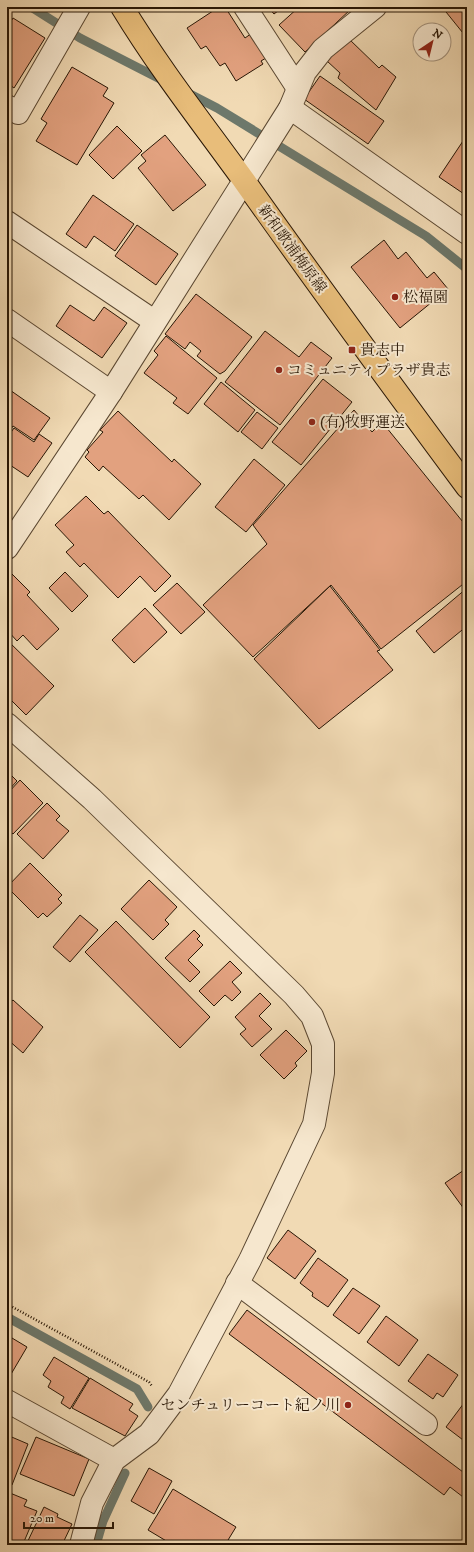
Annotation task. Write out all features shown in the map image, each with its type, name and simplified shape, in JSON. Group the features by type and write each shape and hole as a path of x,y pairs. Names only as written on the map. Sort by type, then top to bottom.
{"main road":[{"name":"新和歌浦梅原線","path":"122,7 143,41 197,119 358,342 467,487"}],"street":[{"path":"245,7 297,87"},
{"path":"7,548 111,392 154,321 290,108 297,87 305,72 324,49 375,7"},
{"path":"7,106 18,113 78,9"},
{"path":"290,108 467,233"},
{"path":"7,222 154,321"},
{"path":"7,320 111,392"},
{"path":"7,724 92,799 294,995 312,1016 323,1044 323,1073 314,1124 238,1283 179,1394 149,1434 114,1460 92,1503 81,1545"},
{"path":"238,1283 426,1424"},
{"path":"7,1401 114,1460"}],"path":[{"path":"7,1304 149,1382 167,1410"}],"building":[{"path":"219,7 225,7 245,38 255,31 271,55 261,61 263,64 236,81 225,63 220,66 206,46 201,49 187,28"},
{"path":"268,7 283,7 274,14"},
{"path":"299,7 349,7 351,9 305,52 279,25"},
{"path":"442,7 467,7 467,38"},
{"path":"13,18 45,38 14,88 7,83 7,28"},
{"path":"349,39 379,68 382,65 396,77 376,110 338,78 340,73 327,61"},
{"path":"72,67 108,88 103,96 114,103 77,165 36,141 47,123 41,119"},
{"path":"320,76 384,121 368,144 304,99"},
{"path":"117,126 142,151 113,179 89,155"},
{"path":"165,135 206,185 173,211 138,168 146,161 141,155"},
{"path":"467,135 467,196 439,177"},
{"path":"93,195 134,224 115,251 94,236 86,248 66,234"},
{"path":"137,225 178,254 156,285 115,256"},
{"path":"384,240 398,259 406,252 427,278 434,272 448,289 400,328 351,267"},
{"path":"196,294 252,337 225,371 220,374 197,356 201,351 190,342 185,349 165,334"},
{"path":"70,305 94,321 104,307 127,323 102,358 56,326"},
{"name":"コミュニティプラザ貴志","path":"265,331 299,357 311,342 332,358 280,425 225,382"},
{"path":"166,336 217,378 188,414 173,403 177,398 144,373 158,355 154,351"},
{"name":"(有)牧野運送","path":"323,379 352,402 301,465 272,442"},
{"path":"221,382 255,410 238,432 204,404"},
{"path":"7,388 50,418 34,440 13,426 7,435"},
{"path":"354,410 372,432 382,422 467,527 467,581 381,649 331,585 253,657 203,605 267,544 253,525"},
{"path":"118,411 172,462 174,459 201,484 169,520 143,495 139,499 103,466 99,471 85,457 89,452 87,450 103,432 100,430"},
{"path":"257,412 278,428 262,449 241,432"},
{"path":"14,428 34,442 39,434 52,443 28,477 7,463 7,438"},
{"path":"254,459 285,485 246,532 215,507"},
{"path":"86,496 104,514 108,511 171,576 155,592 140,576 118,598 84,563 80,567 66,552 74,545 55,525"},
{"path":"65,572 88,596 72,612 49,588"},
{"path":"12,574 30,592 27,595 59,629 37,650 23,635 17,641 7,630 7,579"},
{"path":"177,583 205,612 181,634 153,605"},
{"path":"330,586 380,650 377,651 393,670 319,729 254,659"},
{"path":"467,588 467,626 434,653 416,631"},
{"path":"145,608 167,632 134,663 112,640"},
{"path":"7,640 54,686 26,715 7,696"},
{"path":"7,771 17,781 7,792"},
{"path":"20,780 43,803 13,834 7,829 7,794"},
{"path":"47,803 60,816 56,820 69,831 43,859 17,834"},
{"path":"30,863 62,895 58,899 62,903 47,917 43,913 38,918 7,887"},
{"path":"149,880 177,907 165,920 169,924 153,940 121,909"},
{"path":"80,915 98,930 70,962 53,947"},
{"path":"116,921 210,1017 180,1048 85,952"},
{"path":"194,930 200,936 197,939 203,945 188,960 200,972 190,982 165,958"},
{"path":"230,961 242,973 232,982 241,992 232,1001 225,995 214,1006 199,991"},
{"path":"260,993 271,1004 259,1016 272,1029 252,1047 240,1034 246,1029 235,1017"},
{"path":"13,1000 43,1027 23,1053 7,1039 7,1005"},
{"path":"286,1030 307,1051 295,1063 297,1066 284,1079 260,1055"},
{"path":"467,1168 467,1213 445,1183"},
{"path":"288,1230 316,1251 295,1279 267,1258"},
{"path":"318,1258 348,1280 328,1307 312,1296 313,1293 300,1283"},
{"path":"353,1288 380,1306 359,1334 333,1315"},
{"name":"センチュリーコート紀ノ川","path":"247,1310 467,1475 467,1500 450,1487 444,1495 229,1334"},
{"path":"386,1316 418,1340 399,1366 367,1342"},
{"path":"7,1335 27,1347 7,1381"},
{"path":"428,1354 458,1375 443,1397 437,1393 433,1399 408,1381"},
{"path":"54,1357 89,1378 70,1409 61,1403 64,1397 48,1387 51,1381 43,1375"},
{"path":"90,1378 133,1404 129,1410 138,1416 125,1436 72,1408"},
{"path":"467,1399 467,1443 446,1427"},
{"path":"7,1435 28,1444 12,1485 7,1482"},
{"path":"36,1437 89,1459 74,1496 20,1474"},
{"path":"149,1468 172,1481 154,1514 131,1501"},
{"path":"173,1489 236,1527 225,1545 173,1545 148,1530"},
{"path":"10,1493 27,1500 24,1506 37,1511 23,1544 16,1541 14,1545 7,1543 7,1501"},
{"path":"44,1507 58,1514 57,1517 72,1524 62,1545 26,1545"}],"waterway":[{"path":"31,7 80,38 164,81"},
{"path":"186,92 217,108 426,236 467,269"},
{"path":"7,1317 137,1389 148,1407"},
{"path":"96,1545 103,1521 125,1473"}],"place":[{"name":"松福園","path":"395,297"},
{"name":"貴志中","path":"352,350"},
{"name":"コミュニティプラザ貴志","path":"279,370"},
{"name":"(有)牧野運送","path":"312,422"},
{"name":"センチュリーコート紀ノ川","path":"348,1405"}]}
